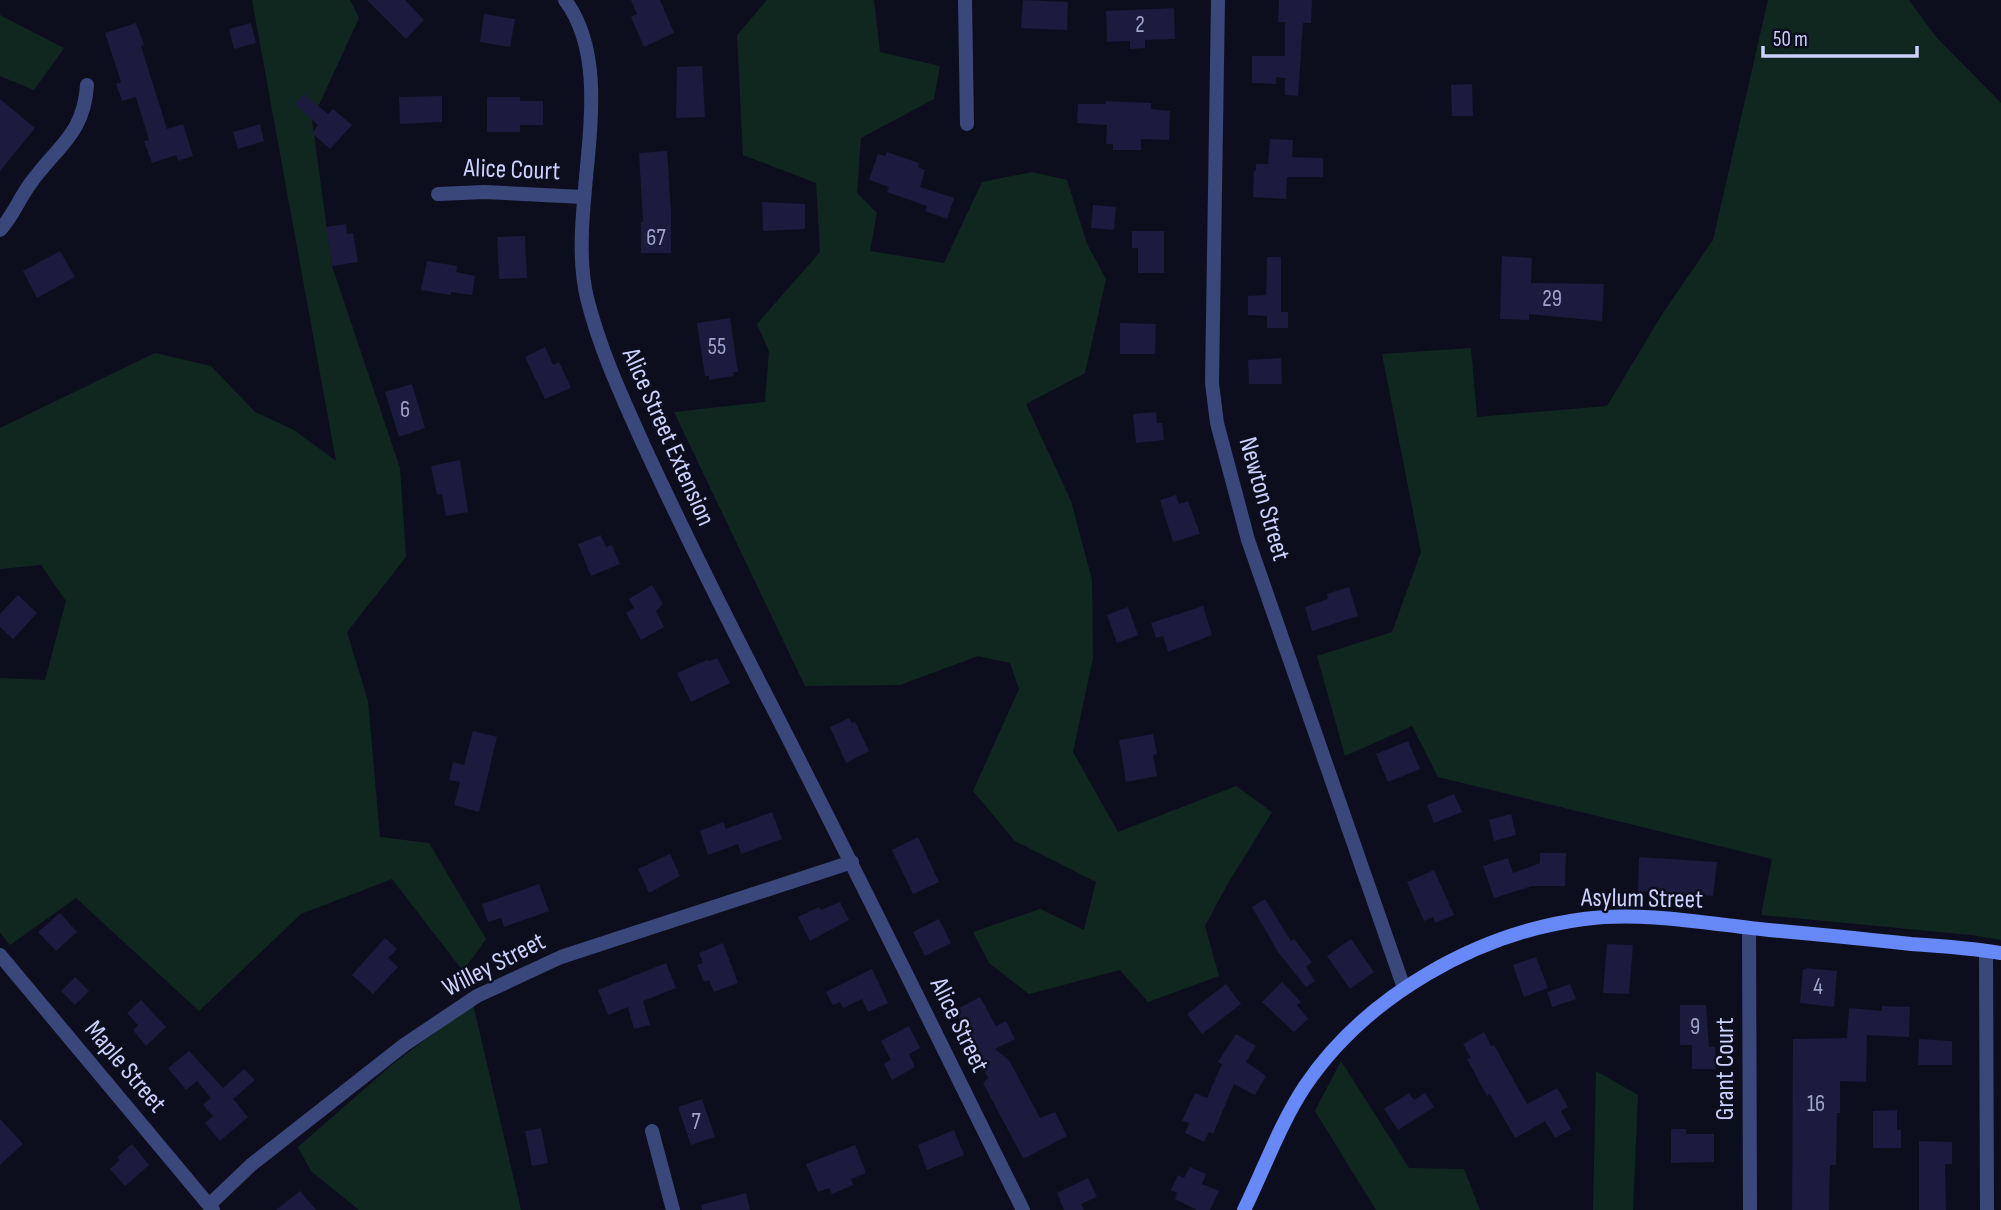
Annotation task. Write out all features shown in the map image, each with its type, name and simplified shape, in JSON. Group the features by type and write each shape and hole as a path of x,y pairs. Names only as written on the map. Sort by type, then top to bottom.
{"street":[{"name":"Alice Street Extension","path":"565,0 572,9 589,60 591,105 581,245 586,293 598,340 685,536 852,862"},
{"path":"965,0 967,124"},
{"name":"Newton Street","path":"1218,0 1212,383 1217,423 1248,540 1404,988"},
{"path":"0,230 30,183 71,135 82,117 87,85"},
{"name":"Alice Court","path":"438,194 485,192 583,197"},
{"name":"Willey Street","path":"211,1208 251,1165 404,1045 477,996 561,957 852,862"},
{"name":"Alice Street","path":"852,862 1023,1210"},
{"name":"Asylum Street","path":"1244,1210 1286,1121 1306,1086 1353,1032 1404,988 1433,970 1487,943 1518,932 1585,919 1656,918 1994,952"},
{"name":"Grant Court","path":"1749,928 1750,1210"},
{"path":"1987,1210 1994,952"},
{"name":"Maple Street","path":"0,955 211,1208"},
{"path":"652,1131 673,1210"}],"green space":[{"path":"252,0 350,0 359,18 312,120 332,266 400,468 406,557 347,632 368,701 380,837 429,843 486,939 463,971 392,879 301,914 199,1011 76,898 10,945 0,933 0,678 45,680 66,601 41,565 0,569 0,428 155,353 211,366 255,412 294,430 336,461"},
{"path":"767,0 874,0 880,52 940,66 934,99 861,138 857,193 877,213 870,251 944,263 982,182 1032,172 1067,180 1087,244 1106,279 1085,373 1026,404 1071,501 1092,580 1093,658 1073,752 1118,832 1236,786 1272,812 1205,926 1219,976 1148,1002 1120,970 1029,994 989,963 973,932 1040,909 1084,930 1096,882 1015,841 973,791 1019,689 1010,663 978,656 900,685 805,686 674,412 765,402 769,351 757,324 820,252 816,183 743,155 737,35"},
{"path":"1768,0 1909,0 1936,37 2001,103 2001,940 1761,915 1772,859 1438,777 1412,726 1345,756 1317,656 1392,632 1421,552 1382,354 1471,348 1477,417 1607,406 1663,313 1713,240"},
{"path":"0,15 64,48 34,90 0,76"},
{"path":"473,1004 521,1210 359,1210 311,1171 298,1147 393,1064"},
{"path":"1341,1061 1409,1168 1464,1169 1480,1210 1376,1210 1315,1111"},
{"path":"1596,1071 1638,1095 1633,1210 1593,1210"}],"building":[{"path":"367,0 405,0 424,20 406,39"},
{"path":"631,0 660,0 674,33 644,47 631,17 637,14"},
{"path":"1023,0 1068,2 1067,30 1021,28"},
{"path":"1279,0 1312,0 1311,23 1303,23 1298,96 1285,95 1285,78 1276,77 1276,84 1252,83 1252,56 1285,56 1285,22 1278,22"},
{"path":"1174,8 1175,39 1145,40 1145,48 1130,49 1130,41 1107,42 1106,11"},
{"path":"484,14 515,19 510,47 480,42"},
{"path":"136,23 167,129 183,124 193,156 178,161 176,155 152,163 144,141 149,140 136,97 122,101 116,84 121,82 105,33"},
{"path":"251,23 256,43 234,49 229,29"},
{"path":"702,66 705,117 676,118 677,67"},
{"path":"1472,84 1473,116 1452,116 1451,85"},
{"path":"304,94 328,114 333,109 352,125 330,149 312,133 318,125 295,104"},
{"path":"442,96 442,122 400,124 399,97"},
{"path":"487,97 520,97 520,101 543,101 543,125 520,125 520,132 487,132"},
{"path":"0,99 35,128 0,171"},
{"path":"1106,101 1151,103 1151,109 1170,111 1169,140 1141,139 1141,150 1113,150 1113,144 1106,144 1107,125 1077,123 1078,104 1106,104"},
{"path":"260,124 264,141 238,149 233,132"},
{"path":"1270,139 1293,140 1292,157 1323,158 1323,177 1287,177 1286,199 1253,197 1256,164 1268,164"},
{"path":"667,151 671,253 641,253 643,222 639,153"},
{"path":"887,152 919,163 918,167 925,170 920,187 954,198 947,219 925,211 927,206 887,192 889,187 869,180 878,154 885,156"},
{"path":"762,202 805,204 805,229 763,231"},
{"path":"1093,205 1116,207 1114,230 1091,228"},
{"path":"346,224 347,234 353,233 358,262 332,266 326,227"},
{"path":"1132,231 1164,231 1164,273 1138,273 1138,248 1132,248"},
{"path":"525,236 527,278 499,279 497,237"},
{"path":"60,251 75,277 37,298 23,271"},
{"path":"1502,256 1532,258 1531,283 1604,284 1602,321 1529,314 1529,320 1500,319"},
{"path":"1267,257 1281,257 1281,312 1288,312 1288,328 1267,328 1267,316 1248,315 1248,296 1266,295"},
{"path":"427,261 457,266 456,272 475,276 472,295 421,290"},
{"path":"730,318 738,372 733,372 734,376 709,380 709,376 705,376 697,323"},
{"path":"1120,323 1156,324 1155,354 1120,354"},
{"path":"545,347 553,365 559,362 571,388 545,399 525,357"},
{"path":"1281,358 1282,384 1249,384 1248,360"},
{"path":"412,384 425,428 399,437 385,392"},
{"path":"1156,412 1157,423 1162,423 1164,440 1136,443 1133,414"},
{"path":"460,460 468,512 446,516 442,494 437,495 431,466"},
{"path":"1176,495 1179,504 1188,501 1200,534 1173,542 1160,500"},
{"path":"601,535 606,547 612,545 620,564 591,576 578,544"},
{"path":"652,585 663,604 656,611 664,627 641,640 626,613 634,608 629,599"},
{"path":"1349,587 1358,616 1312,631 1305,607 1328,599 1327,594"},
{"path":"18,595 37,613 13,639 0,627 0,614"},
{"path":"1203,606 1212,635 1168,652 1163,636 1156,638 1151,623"},
{"path":"1128,607 1138,635 1117,643 1107,615"},
{"path":"717,658 730,683 691,702 677,673"},
{"path":"849,718 852,723 855,722 869,751 846,763 830,727"},
{"path":"473,731 497,737 479,812 454,805 460,782 449,780 453,762 464,765"},
{"path":"1153,734 1157,776 1126,782 1119,740"},
{"path":"1408,741 1420,769 1388,782 1376,754"},
{"path":"1454,794 1462,812 1434,823 1427,805"},
{"path":"772,812 782,839 741,854 738,844 708,855 700,831 723,822 726,829"},
{"path":"1511,814 1516,835 1494,841 1489,820"},
{"path":"918,837 939,882 913,894 892,850"},
{"path":"1540,853 1566,853 1565,886 1532,886 1494,898 1483,866 1508,858 1513,873 1540,863"},
{"path":"670,854 680,876 649,893 638,869"},
{"path":"1639,857 1717,862 1713,896 1638,891"},
{"path":"1434,870 1454,915 1435,923 1433,917 1424,921 1407,882"},
{"path":"539,884 549,911 504,927 501,918 488,922 482,904"},
{"path":"1265,899 1291,941 1294,939 1312,962 1306,967 1315,981 1306,987 1278,952 1252,907"},
{"path":"840,902 849,920 810,941 798,917 819,907 821,910"},
{"path":"60,913 77,932 56,951 38,932"},
{"path":"939,919 951,943 925,956 913,932"},
{"path":"385,938 397,949 388,958 398,967 373,994 352,975"},
{"path":"1351,939 1374,972 1350,989 1327,956"},
{"path":"723,943 738,983 714,992 709,980 704,982 697,965 703,963 699,953"},
{"path":"1607,944 1633,945 1629,994 1603,993"},
{"path":"1536,957 1548,988 1524,997 1513,965"},
{"path":"666,963 676,988 643,1001 650,1025 634,1029 628,1007 608,1015 598,990"},
{"path":"1807,968 1837,971 1834,1007 1800,1003 1803,970"},
{"path":"872,969 888,1003 868,1012 862,999 843,1008 840,1002 833,1005 826,992"},
{"path":"75,977 89,991 75,1005 61,991"},
{"path":"1282,982 1301,1002 1297,1005 1308,1019 1294,1032 1262,1002"},
{"path":"1226,984 1241,1004 1202,1034 1187,1014"},
{"path":"1570,984 1576,999 1552,1007 1547,992"},
{"path":"980,997 996,1026 1006,1021 1015,1039 995,1049 1009,1060 1040,1118 1055,1112 1067,1136 1027,1157 1023,1158 983,1083 988,1078 955,1010"},
{"path":"141,1000 166,1027 146,1046 133,1030 138,1025 127,1013"},
{"path":"1680,1005 1706,1005 1709,1047 1715,1047 1716,1069 1692,1069 1692,1045 1680,1045"},
{"path":"1882,1006 1910,1007 1909,1037 1867,1035 1866,1082 1840,1081 1836,1165 1830,1165 1829,1210 1792,1210 1793,1039 1847,1038 1849,1008 1882,1011"},
{"path":"909,1026 920,1048 909,1054 915,1067 892,1080 884,1064 891,1060 881,1041"},
{"path":"1484,1032 1527,1104 1557,1088 1568,1107 1561,1111 1571,1129 1555,1138 1545,1121 1515,1138 1490,1094 1487,1096 1467,1059 1471,1058 1463,1044"},
{"path":"1236,1034 1256,1046 1246,1062 1266,1076 1255,1095 1234,1084 1213,1134 1209,1132 1204,1142 1185,1133 1189,1123 1182,1121 1195,1093 1207,1098 1222,1064 1218,1062"},
{"path":"1919,1039 1952,1041 1952,1065 1918,1065"},
{"path":"189,1051 223,1088 244,1069 255,1080 233,1099 248,1117 220,1141 205,1123 213,1116 203,1105 211,1098 197,1081 186,1090 168,1068"},
{"path":"1409,1093 1414,1100 1425,1093 1434,1107 1398,1130 1384,1109"},
{"path":"702,1099 715,1137 691,1145 678,1107"},
{"path":"1897,1110 1901,1148 1873,1148 1873,1111"},
{"path":"0,1119 23,1144 0,1165"},
{"path":"541,1128 548,1163 532,1166 525,1131"},
{"path":"1671,1129 1686,1129 1686,1134 1714,1134 1714,1162 1671,1163"},
{"path":"954,1130 964,1155 927,1170 918,1145"},
{"path":"1919,1141 1952,1142 1952,1164 1945,1164 1946,1210 1919,1210"},
{"path":"132,1144 149,1165 125,1186 110,1169 120,1160 117,1157"},
{"path":"855,1145 866,1173 851,1179 853,1185 832,1194 829,1188 818,1192 806,1164"},
{"path":"1190,1167 1206,1174 1202,1184 1219,1191 1210,1210 1197,1210 1175,1199 1177,1193 1171,1190 1178,1175 1184,1178"},
{"path":"1088,1178 1097,1197 1081,1204 1084,1210 1064,1210 1057,1193"},
{"path":"300,1191 316,1210 276,1210"},
{"path":"746,1193 750,1210 702,1210 701,1205"}]}
